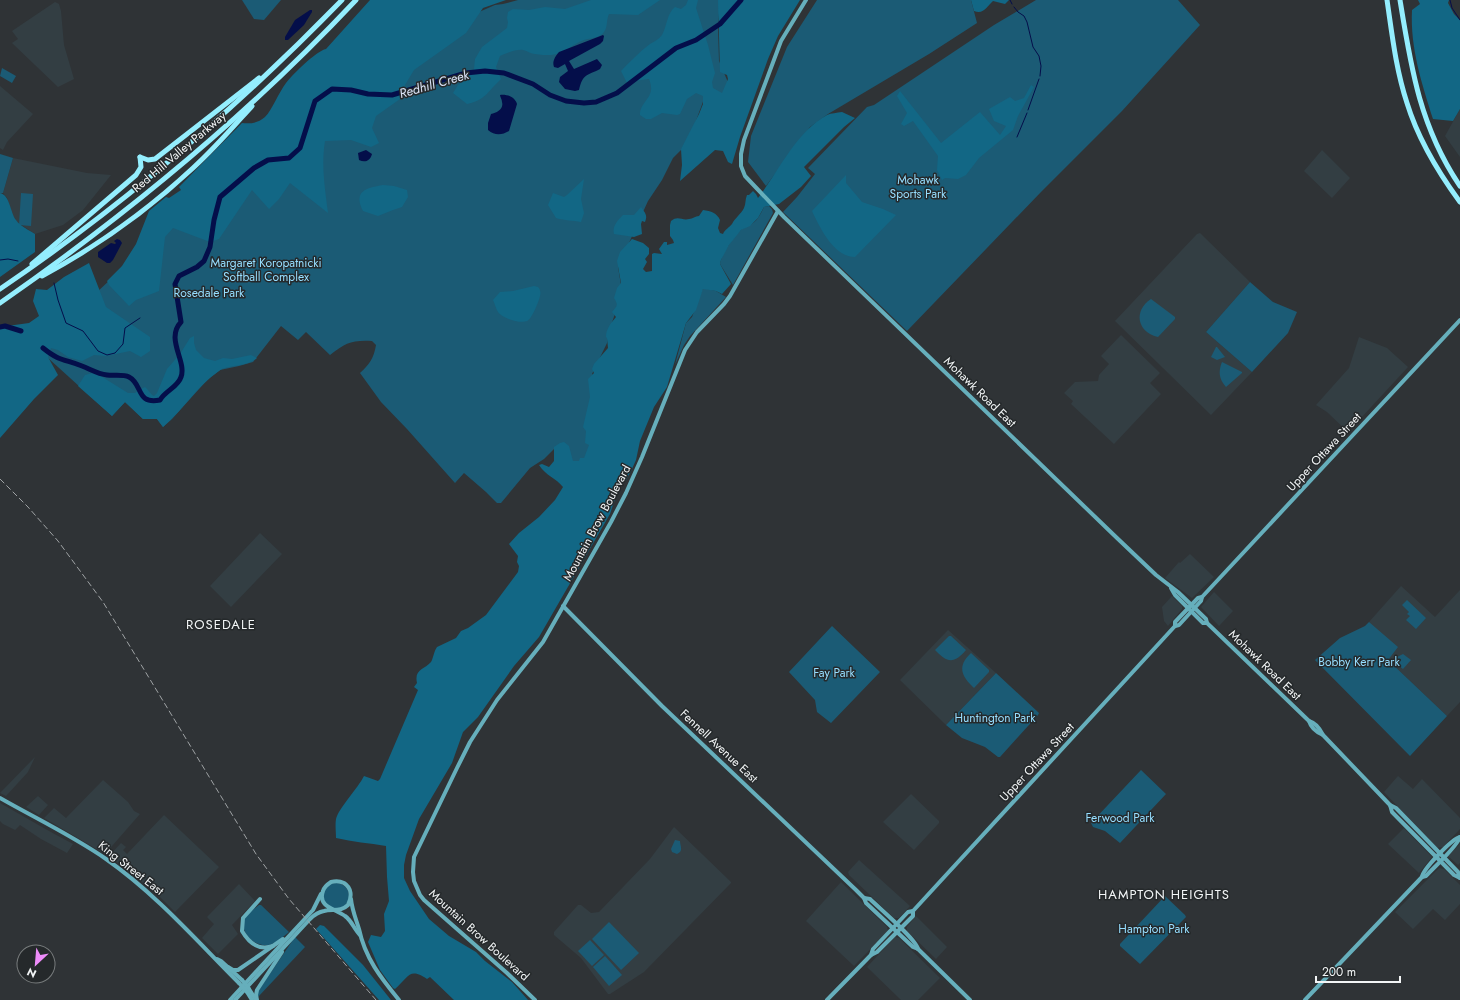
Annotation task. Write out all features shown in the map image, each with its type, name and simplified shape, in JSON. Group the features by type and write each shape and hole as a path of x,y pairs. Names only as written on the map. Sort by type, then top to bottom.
{"highway":[{"name":"Red Hill Valley Parkway","path":"0,289 89,226 158,171 211,126 280,62 342,0"},
{"name":"Red Hill Valley Parkway","path":"0,303 32,281 139,200 207,143 261,95 330,28 356,0"},
{"path":"1387,0 1399,73 1406,102 1417,130 1431,158 1448,186 1460,202"},
{"path":"1400,0 1411,68 1417,92 1431,133 1442,156 1460,186"},
{"path":"15,279 136,175 141,167 140,157 148,160 155,159 272,66 280,62"},
{"path":"32,281 65,263 106,237 175,184 206,156 253,106 261,95"}],"main road":[{"path":"778,211 748,181 743,172 741,159 742,148 781,41 806,0"},
{"name":"Mohawk Road East","path":"778,211 1084,506 1170,587 1178,592 1203,623 1207,623 1309,721 1310,726 1316,732 1323,735 1390,805 1396,808 1440,857 1458,872 1460,878"},
{"name":"Mountain Brow Boulevard","path":"535,1000 420,895 414,881 413,865 417,848 470,742 497,700 543,642 626,494 685,350 697,332 730,296 778,211"},
{"name":"Upper Ottawa Street","path":"827,1000 901,928 912,916 913,911 1175,626 1179,625 1198,598 1202,597 1460,320"},
{"name":"Fennell Avenue East","path":"562,606 662,706 864,898 866,903 895,926 901,928 917,945 918,949"},
{"name":"King Street East","path":"0,798 107,860 144,889 172,914 217,959 228,967 240,982"},
{"path":"1304,1000 1422,877 1422,873 1440,857 1455,838 1460,837"},
{"path":"230,1000 313,910 324,889 331,882 340,882 348,887 351,894 352,910 372,965 399,1000"},
{"path":"324,889 322,895 323,902 327,907 345,916 360,935"},
{"path":"235,1000 314,915 324,911 346,907 350,901 351,894"},
{"path":"260,899 242,918 242,931 249,941 257,946 266,948 273,946"},
{"name":"Upper Ottawa Street","path":"872,955 873,949 908,912 913,911"},
{"name":"Fennell Avenue East","path":"895,926 897,932 913,947 918,949 970,1000"},
{"path":"228,967 233,970 238,970 290,935"},
{"path":"257,1000 257,990 290,940"},
{"name":"King Street East","path":"217,959 219,963 257,1000"},
{"name":"King Street East","path":"248,990 251,999"}],"shaded area":[{"path":"370,0 506,0 483,8 466,33 414,70 405,85 400,99 376,116 372,128 379,143 371,147 351,140 325,141 323,168 328,213 290,183 279,199 269,209 252,190 219,239 210,242 173,228 165,237 159,291 136,300 129,306 107,281 122,266 136,244 149,211 166,197 169,198 181,190 179,187 242,123 254,123 265,117 289,79 316,54 326,49"},
{"path":"591,0 660,0 638,15 609,14 606,28 602,34 598,37 584,40 560,53 541,55 521,50 500,56 496,67 501,79 486,95 478,100 467,104 453,93 458,85 467,78 474,69 475,59 482,47 507,28 508,12 513,9 529,10 545,7 565,9"},
{"path":"688,0 698,0 696,8 715,73 712,82 713,88 722,93 728,79 727,75 720,72 718,0 800,0 778,36 768,59 732,164 728,162 723,151 715,150 680,181 682,165 681,149 699,114 703,104 703,96 696,93 687,99 680,114 662,113 651,119 646,119 640,115 651,91 649,79 634,81 628,85 621,71 642,50 662,35 672,10 675,7 681,9 686,5"},
{"path":"971,0 1009,0 1005,4 993,1 983,11 977,12 974,11"},
{"path":"1418,0 1449,0 1448,3 1454,14 1460,20 1460,109 1453,121 1433,119 1425,93 1413,38 1412,10 1420,4"},
{"path":"55,2 59,4 61,11 64,45 74,79 58,87 12,43 18,39 12,31"},
{"path":"312,10 312,12 304,25 288,40 285,40 285,37 295,20"},
{"path":"603,35 603,41 600,44 569,61 574,69 597,59 602,65 600,69 584,78 579,90 575,91 565,89 559,82 560,77 568,71 565,64 558,68 554,67 553,65 556,56 559,52"},
{"path":"1031,85 1034,87 1018,116 1013,130 979,158 966,175 958,179 945,178 942,180 937,170 938,156 913,121 904,126 901,124 907,113 897,96 900,91 941,143 980,112 1000,135 1006,126 994,121 989,109 1010,97 1015,101 1024,98"},
{"path":"0,86 33,114 7,142 3,150 0,148"},
{"path":"500,95 510,96 517,104 509,131 498,134 488,130 488,123 491,114 498,112 502,107"},
{"path":"1460,109 1460,157 1445,136"},
{"path":"842,112 855,118 804,167 811,176 801,187 779,204 764,207 758,218 750,226 741,230 729,245 720,264 731,284 722,294 716,291 703,289 696,310 686,323 667,387 654,407 640,441 636,460 626,480 619,487 610,514 539,637 514,666 478,717 463,732 452,763 419,819 406,855 404,878 410,891 429,919 449,936 476,952 512,982 528,1000 454,1000 430,977 427,979 416,974 410,975 395,989 393,988 380,970 368,942 371,935 381,937 385,931 384,914 389,901 386,846 336,838 336,819 340,810 364,776 378,781 380,779 418,690 414,687 417,683 416,678 418,672 431,662 437,647 456,638 461,631 468,628 486,615 518,572 518,556 509,544 519,533 539,517 555,500 563,487 539,465 542,464 549,467 554,461 554,447 564,442 569,446 573,461 579,461 580,458 584,458 589,445 585,443 586,431 583,427 590,397 588,379 594,373 592,369 594,364 608,348 606,337 607,331 616,317 612,312 617,305 614,298 617,288 621,283 617,261 620,252 632,239 643,243 649,248 649,254 645,259 647,262 643,269 646,272 652,271 652,254 662,254 659,249 664,242 667,242 667,245 674,243 670,236 671,221 676,218 692,219 699,216 703,210 711,212 717,216 720,220 718,228 720,233 723,234 743,210 747,195 753,191 758,198 806,131 827,115"},
{"path":"366,150 372,154 369,160 359,160 358,153"},
{"path":"1322,150 1350,178 1332,198 1304,171"},
{"path":"13,158 87,173 111,175 83,210 63,225 35,234 17,222 12,214 7,198 3,193"},
{"path":"846,175 846,183 862,202 896,215 855,257 847,256 834,247 819,225 812,211"},
{"path":"584,179 581,199 584,213 581,222 556,218 548,205 553,193 564,197"},
{"path":"383,185 394,186 407,190 408,197 402,207 378,216 363,211 360,204 360,195 367,189"},
{"path":"0,193 6,197 14,217 18,222 35,234 35,252 0,277"},
{"path":"641,207 646,214 645,222 642,221 641,224 642,234 634,237 614,234 617,221 623,215 634,215"},
{"path":"1200,233 1250,282 1206,332 1252,372 1211,415 1115,321 1197,234"},
{"path":"117,239 122,243 110,263 107,263 98,257 98,252 111,243 115,244 116,243 114,241"},
{"path":"89,263 106,307 150,337 150,351 141,357 130,351 106,356 94,355 82,361 68,357 58,350 51,348 48,357 58,375 34,399 0,438 0,327 29,323 39,316 33,301 36,289 47,290 64,277"},
{"path":"534,286 538,287 540,296 537,306 529,320 520,322 511,320 498,312 493,300 500,292 513,291"},
{"path":"1121,335 1160,373 1150,383 1161,394 1114,444 1071,404 1073,401 1064,393 1075,382 1098,381 1099,375 1109,364 1101,356"},
{"path":"194,336 196,350 204,358 215,361 223,358 232,359 251,355 257,358 242,365 227,367 219,371 197,391 163,427 157,419 143,419 125,402 112,416 78,386 85,375 93,373 99,375 128,393 135,393 145,387 154,396 157,393 167,369 180,354 190,338"},
{"path":"1359,337 1387,348 1408,367 1348,432 1327,412 1316,405 1349,368"},
{"path":"260,533 282,554 231,607 210,586"},
{"path":"1190,554 1214,577 1192,598 1165,578 1179,562 1180,563"},
{"path":"1401,586 1435,617 1460,590 1460,702 1447,716 1388,660 1369,622"},
{"path":"1214,592 1233,611 1219,626 1201,607"},
{"path":"1172,596 1182,606 1182,609 1168,626 1164,621 1162,607"},
{"path":"948,630 996,673 946,725 900,680"},
{"path":"35,757 28,772 6,796 0,793"},
{"path":"1398,776 1413,789 1422,779 1460,818 1460,829 1443,847 1437,848 1384,792"},
{"path":"103,780 128,802 134,811 140,814 105,854 44,818 54,808 66,818"},
{"path":"911,794 939,821 939,823 914,850 883,822"},
{"path":"38,796 48,805 39,815 26,807"},
{"path":"0,803 73,844 67,853 41,839 20,825 15,830 3,824 0,821"},
{"path":"164,815 219,867 175,912 156,893 109,856 121,843 126,847 123,850 127,854"},
{"path":"674,827 731,883 644,972 608,994 581,958 554,935 554,932 578,905 581,905 591,913 599,912 650,859"},
{"path":"1404,828 1432,857 1419,873 1388,844"},
{"path":"1460,844 1460,863 1458,865 1448,856"},
{"path":"859,860 910,906 899,918 894,918 849,875 848,872"},
{"path":"1439,868 1444,869 1460,885 1460,904 1445,920 1433,909 1413,929 1395,912"},
{"path":"841,882 887,927 888,931 854,966 806,921"},
{"path":"239,884 255,901 232,925 238,934 218,954 202,938 214,924 207,917"},
{"path":"916,916 947,947 936,959 907,931 907,927"},
{"path":"320,925 324,926 363,965 391,1000 379,1000 316,929"},
{"path":"895,937 899,938 940,978 918,1000 901,1000 867,967"}],"green space":[{"path":"242,0 281,0 264,20 254,19"},
{"path":"518,0 720,0 718,26 719,61 727,80 727,87 720,100 704,99 694,126 681,150 673,158 662,180 648,201 618,267 621,285 616,311 609,331 607,343 592,374 613,395 582,464 568,462 555,448 544,459 530,468 501,503 497,503 464,473 455,483 381,402 360,373 374,354 376,345 372,341 349,343 330,355 306,332 298,340 281,326 253,362 220,370 208,379 163,427 157,419 143,419 125,402 112,416 37,348 155,238 327,138 479,12 495,5"},
{"path":"817,0 971,0 977,23 929,54 828,114 810,127 766,186 748,162 751,136 787,47"},
{"name":"Mohawk Sports Park","path":"1036,0 1178,0 1200,25 1122,111 1041,192 907,331 783,212 815,174 808,168 867,107 874,105 994,25"},
{"path":"2,68 16,76 12,83 0,76"},
{"path":"0,154 13,158 3,193 0,193"},
{"path":"21,193 33,194 31,226 19,225"},
{"path":"769,206 773,213 733,285 720,264 723,255 736,235 742,229 755,222 764,207"},
{"path":"1250,282 1273,302 1297,312 1288,333 1252,372 1206,332"},
{"path":"703,288 716,291 726,297 690,336 675,365 686,323 692,317"},
{"path":"1151,299 1175,317 1175,319 1158,337 1146,331 1140,321 1142,309"},
{"path":"1216,347 1225,357 1217,360 1211,357"},
{"path":"1222,362 1242,372 1226,387 1220,375"},
{"path":"1407,600 1426,618 1416,629 1406,620 1410,616 1407,614 1409,612 1402,605"},
{"name":"Bobby Kerr Park","path":"1369,622 1398,647 1388,660 1447,716 1410,756 1315,660 1340,638 1365,626"},
{"name":"Fay Park","path":"832,626 880,672 831,723 817,712 815,700 789,672"},
{"path":"949,636 951,636 966,650 962,655 954,660 943,657 935,650"},
{"path":"971,653 989,670 989,672 974,688 966,679 962,671 964,662"},
{"path":"1403,654 1411,660 1403,669 1393,661"},
{"name":"Huntington Park","path":"996,673 1039,713 1000,757 985,747 962,738 946,725"},
{"name":"Ferwood Park","path":"1141,770 1166,794 1120,843 1105,831 1093,827 1091,823"},
{"path":"675,840 680,841 681,847 681,850 677,854 672,852 671,849"},
{"path":"336,883 345,887 349,896 345,905 336,909 327,905 323,896 327,887"},
{"name":"Hampton Park","path":"1165,896 1186,917 1140,964 1120,946 1120,944"},
{"path":"259,905 261,905 289,932 280,940 269,945 258,944 253,941 249,938 244,929 243,923 245,918"},
{"path":"609,922 639,953 621,970 592,939"},
{"path":"295,937 305,947 258,997 258,991"},
{"path":"590,940 604,955 592,966 578,951"},
{"path":"605,956 622,975 609,986 593,967"}],"waterway":[{"name":"Redhill Creek","path":"43,348 58,358 100,374 129,377 133,380 143,397 147,400 160,400 177,384 181,377 182,371 175,336 181,322 175,284 179,276 197,267 204,261 210,247 214,220 220,197 254,168 268,160 289,158 300,148 315,101 332,89 351,90 368,94 392,95 466,73 485,71 504,73 533,84 550,95 566,101 584,103 596,102 617,93 676,48 696,40 720,24 741,0"},
{"path":"1010,0 1012,4"},
{"name":"Redhill Creek","path":"1450,0 1452,8 1460,20"},
{"path":"1014,7 1024,16 1027,22 1033,47 1039,56 1041,66 1040,76"},
{"path":"1028,110 1039,79"},
{"path":"1017,137 1027,113"},
{"path":"0,260 8,259 18,261"},
{"path":"54,283 66,323 83,331 98,351 107,355 115,353 123,344 125,328 140,318"},
{"name":"Redhill Creek","path":"0,327 5,326 21,331"}],"railway":[{"path":"0,479 28,507 58,541 103,602 256,854 289,899 376,1000"}],"district":[{"name":"ROSEDALE","path":"221,624"},
{"name":"HAMPTON HEIGHTS","path":"1164,894"}],"park label":[{"name":"Margaret Koropatnicki Softball Complex","path":"266,270"},
{"name":"Rosedale Park","path":"209,293"}]}
